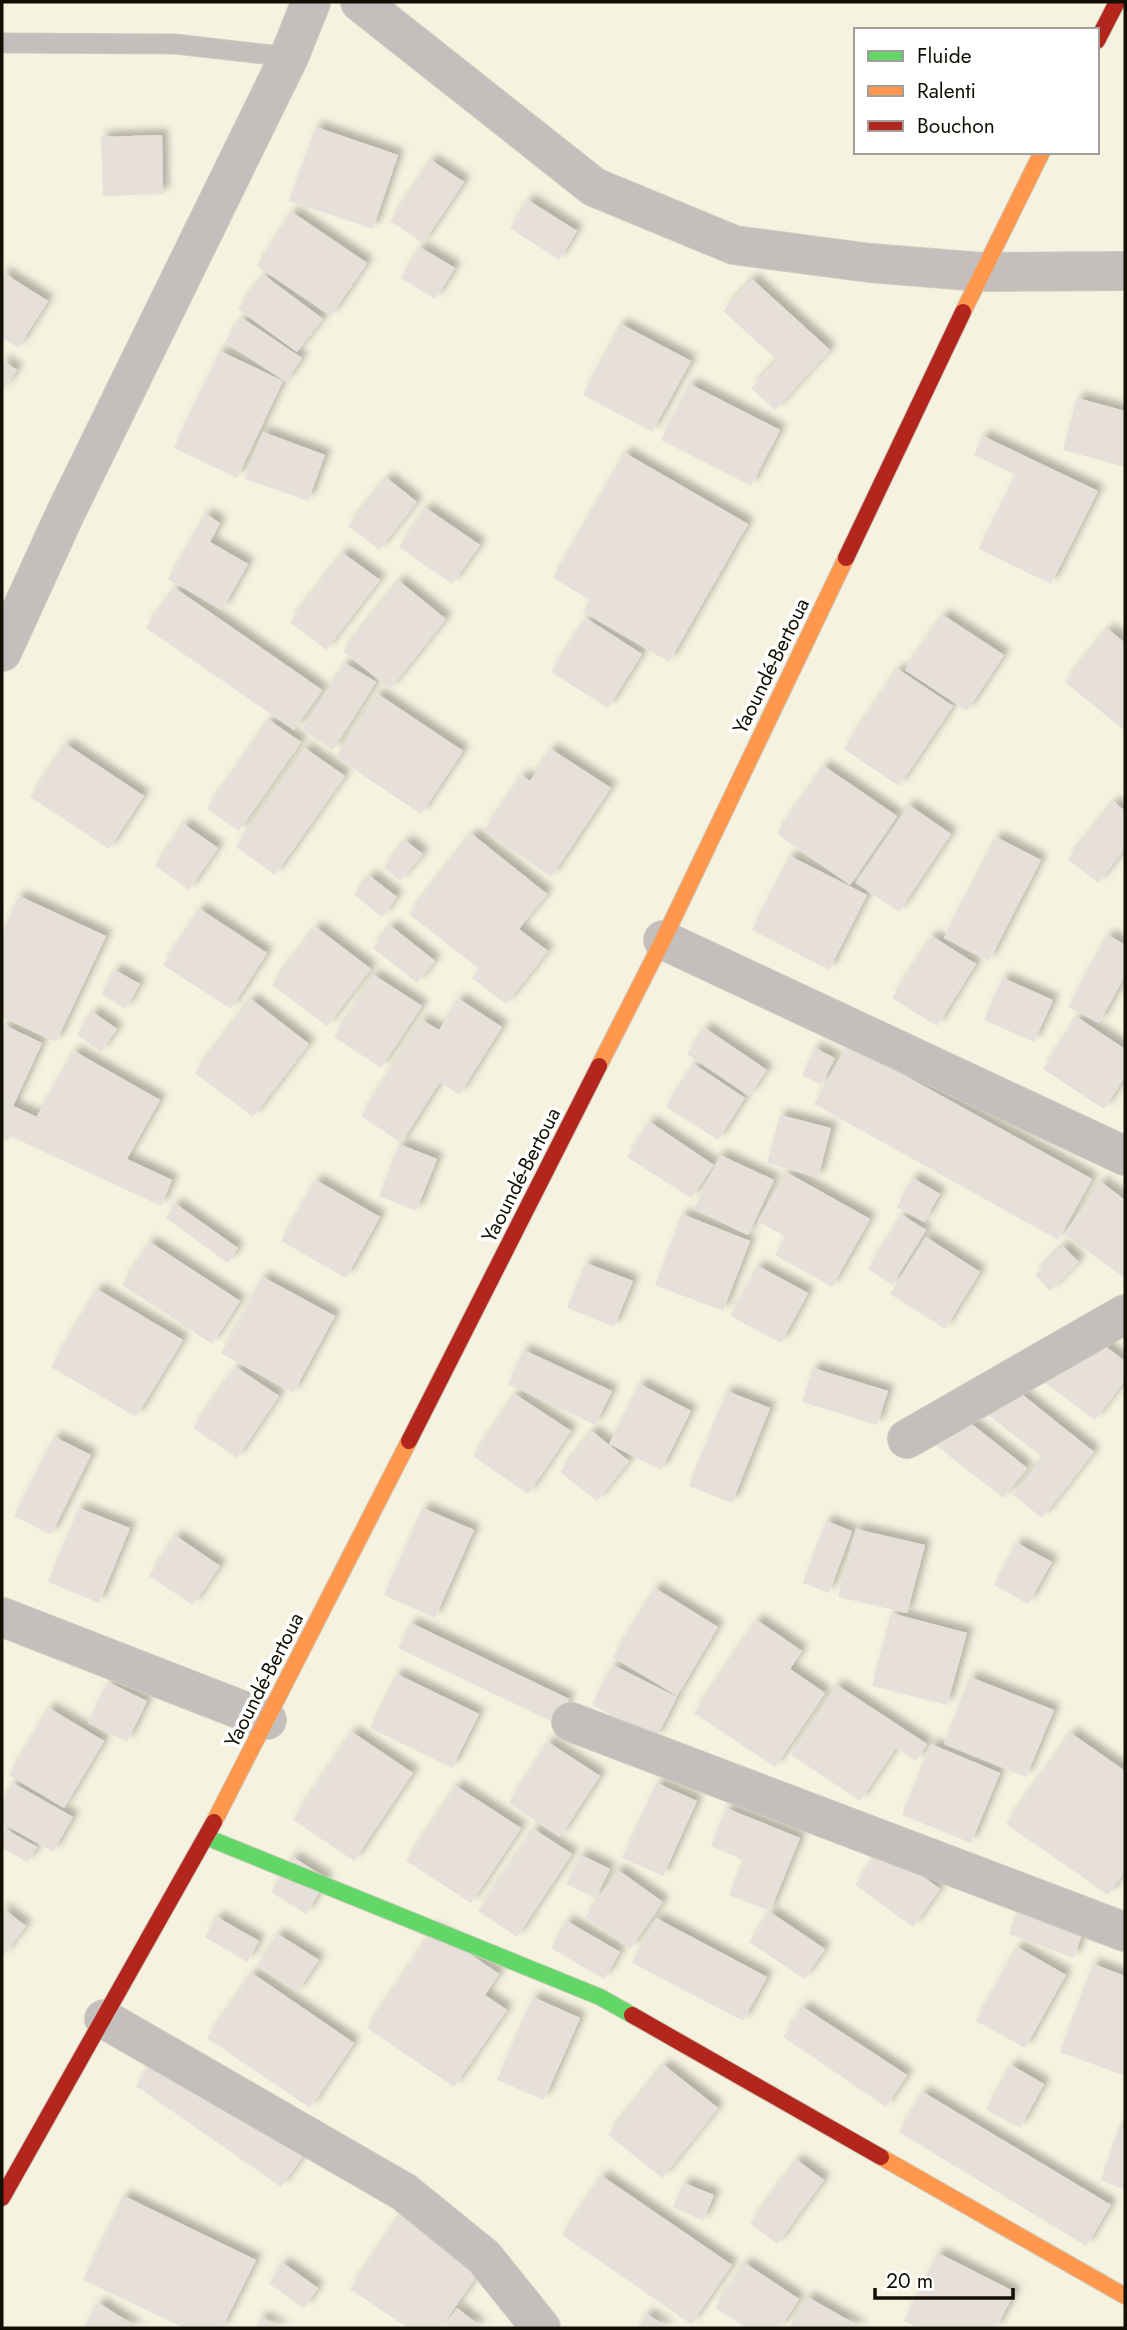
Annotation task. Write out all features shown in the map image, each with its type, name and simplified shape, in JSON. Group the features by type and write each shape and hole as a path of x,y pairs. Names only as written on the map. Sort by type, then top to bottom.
{"main road":[{"path":"1099,37 1117,2"},
{"name":"Yaoundé-Bertoua","path":"2,2198 206,1837 267,1720 663,940 1041,154"},
{"path":"206,1837 600,1997 1125,2295"}],"street":[{"path":"2,652 66,512 289,57 311,2"},
{"path":"360,2 594,187 734,245 870,263 982,272 1125,271"},
{"path":"663,940 1125,1156"},
{"path":"907,1439 1125,1314"},
{"path":"2,1617 267,1720"},
{"path":"571,1722 1125,1932"},
{"path":"104,2019 404,2192 484,2257 541,2328"}],"lane":[{"path":"2,43 175,44 289,57"}],"building":[{"path":"316,127 398,155 373,229 289,201"},
{"path":"162,135 163,194 103,196 101,137"},
{"path":"431,160 464,182 423,243 390,221"},
{"path":"528,200 577,231 559,260 510,228"},
{"path":"292,212 367,263 331,316 257,266"},
{"path":"420,247 455,268 435,299 401,278"},
{"path":"2,272 48,301 18,348 2,338"},
{"path":"264,275 323,319 297,352 238,309"},
{"path":"752,279 830,350 775,410 751,388 777,360 723,311"},
{"path":"242,318 302,358 286,382 225,342"},
{"path":"621,324 691,361 652,432 583,395"},
{"path":"220,351 283,381 237,478 174,448"},
{"path":"2,360 17,370 2,392"},
{"path":"690,384 780,430 751,486 661,440"},
{"path":"1077,398 1125,411 1125,467 1063,450"},
{"path":"263,432 325,455 308,501 245,479"},
{"path":"983,436 1098,491 1051,584 979,549 1016,475 974,455"},
{"path":"625,453 748,524 669,662 583,612 590,600 553,578"},
{"path":"387,478 417,502 379,550 348,526"},
{"path":"426,508 480,545 452,584 399,547"},
{"path":"206,514 220,523 210,542 248,564 222,610 168,579"},
{"path":"343,553 380,580 326,650 290,622"},
{"path":"399,581 446,619 390,689 343,651"},
{"path":"175,588 322,690 294,730 146,628"},
{"path":"943,615 1004,655 967,711 905,670"},
{"path":"586,618 642,654 608,708 551,672"},
{"path":"1108,629 1125,643 1125,731 1065,682"},
{"path":"345,663 376,682 333,750 302,730"},
{"path":"898,669 953,706 899,786 844,749"},
{"path":"378,694 463,751 421,814 336,757"},
{"path":"269,720 301,742 239,831 207,809"},
{"path":"66,744 144,796 109,849 30,797"},
{"path":"305,748 345,776 275,875 236,847"},
{"path":"551,749 611,788 551,877 484,831 522,775 530,781"},
{"path":"824,766 897,816 850,885 777,834"},
{"path":"1114,802 1125,811 1125,849 1098,883 1068,859"},
{"path":"909,805 951,834 899,912 856,883"},
{"path":"184,824 218,848 189,890 155,866"},
{"path":"472,834 547,894 519,929 548,951 506,1004 472,978 479,969 409,914"},
{"path":"996,837 1041,860 989,961 944,938"},
{"path":"406,841 423,854 400,881 384,867"},
{"path":"790,856 867,895 829,970 752,930"},
{"path":"370,876 397,897 382,917 354,895"},
{"path":"19,896 106,936 56,1042 2,1017 2,934"},
{"path":"200,909 267,953 231,1009 163,965"},
{"path":"391,926 435,961 417,983 373,948"},
{"path":"316,927 371,969 327,1026 272,985"},
{"path":"1108,935 1125,945 1125,976 1099,1023 1068,1007"},
{"path":"932,936 976,964 937,1026 892,998"},
{"path":"115,970 140,984 125,1009 101,994"},
{"path":"374,975 422,1006 381,1068 334,1037"},
{"path":"1003,978 1053,1000 1034,1042 984,1020"},
{"path":"251,999 309,1044 253,1117 195,1073"},
{"path":"459,999 502,1027 459,1095 440,1082 401,1143 361,1116 422,1020 439,1030"},
{"path":"93,1012 117,1029 101,1052 77,1035"},
{"path":"1077,1017 1125,1049 1125,1077 1104,1109 1043,1069"},
{"path":"2,1024 42,1043 13,1106 44,1120 37,1116 74,1051 160,1100 127,1159 172,1180 161,1206 10,1136 8,1141 2,1138"},
{"path":"705,1028 767,1070 749,1096 687,1054"},
{"path":"848,1044 1092,1179 1058,1240 814,1104"},
{"path":"815,1048 835,1058 821,1085 802,1075"},
{"path":"694,1064 745,1098 718,1140 666,1107"},
{"path":"780,1115 831,1128 818,1178 767,1163"},
{"path":"650,1122 714,1165 691,1198 627,1157"},
{"path":"399,1144 437,1159 416,1211 379,1196"},
{"path":"720,1155 774,1180 748,1235 694,1209"},
{"path":"786,1172 870,1219 832,1287 775,1255 786,1237 758,1221"},
{"path":"913,1178 940,1194 924,1222 897,1207"},
{"path":"316,1180 380,1217 346,1278 281,1241"},
{"path":"1101,1182 1125,1200 1125,1278 1064,1234"},
{"path":"176,1204 238,1248 228,1263 166,1218"},
{"path":"682,1214 750,1241 723,1311 655,1285"},
{"path":"902,1215 926,1230 892,1285 868,1269"},
{"path":"926,1237 980,1272 945,1329 890,1294"},
{"path":"150,1242 240,1301 212,1344 122,1285"},
{"path":"1063,1246 1079,1262 1050,1291 1035,1275"},
{"path":"586,1263 633,1281 614,1327 567,1308"},
{"path":"758,1266 808,1293 781,1343 730,1316"},
{"path":"263,1277 335,1316 293,1393 221,1353"},
{"path":"97,1289 183,1340 136,1417 51,1367"},
{"path":"1081,1328 1125,1361 1125,1380 1095,1420 1041,1380"},
{"path":"524,1350 612,1391 595,1425 508,1384"},
{"path":"236,1367 279,1396 237,1458 193,1428"},
{"path":"813,1368 888,1391 877,1425 802,1402"},
{"path":"1004,1380 1094,1452 1042,1518 1013,1495 1043,1458 981,1409"},
{"path":"640,1384 691,1411 661,1470 609,1444"},
{"path":"727,1391 770,1408 732,1503 689,1486"},
{"path":"515,1394 571,1431 528,1494 473,1456"},
{"path":"949,1406 1027,1468 1003,1498 925,1437"},
{"path":"592,1431 629,1461 597,1501 560,1472"},
{"path":"55,1437 91,1455 51,1535 14,1516"},
{"path":"79,1508 130,1528 99,1603 48,1582"},
{"path":"423,1508 474,1530 435,1618 384,1595"},
{"path":"826,1521 852,1531 829,1593 803,1583"},
{"path":"856,1529 925,1545 907,1613 838,1597"},
{"path":"176,1536 220,1566 193,1605 149,1576"},
{"path":"1017,1543 1052,1562 1028,1604 994,1585"},
{"path":"655,1588 718,1627 677,1696 613,1657"},
{"path":"891,1613 967,1633 947,1705 872,1686"},
{"path":"757,1620 802,1651 790,1669 825,1693 775,1767 694,1713"},
{"path":"411,1623 569,1699 557,1724 398,1648"},
{"path":"613,1665 677,1697 656,1738 592,1705"},
{"path":"397,1674 479,1714 452,1768 370,1728"},
{"path":"970,1677 1054,1710 1026,1777 944,1744"},
{"path":"108,1682 147,1701 127,1742 88,1723"},
{"path":"837,1685 927,1744 916,1761 896,1748 860,1801 791,1755"},
{"path":"49,1708 104,1741 64,1808 9,1775"},
{"path":"352,1732 413,1773 354,1861 293,1820"},
{"path":"1071,1733 1125,1771 1125,1871 1108,1895 1006,1824"},
{"path":"548,1742 600,1776 560,1837 509,1803"},
{"path":"931,1744 1000,1773 971,1843 902,1815"},
{"path":"13,1783 73,1817 53,1852 2,1823 2,1802"},
{"path":"657,1783 697,1801 663,1876 622,1858"},
{"path":"456,1786 521,1828 471,1903 406,1861"},
{"path":"726,1808 800,1838 770,1911 729,1895 743,1860 711,1846"},
{"path":"2,1827 37,1847 27,1862 2,1848"},
{"path":"534,1829 572,1854 517,1937 478,1911"},
{"path":"882,1847 940,1889 913,1927 855,1885"},
{"path":"581,1855 610,1869 595,1898 566,1884"},
{"path":"293,1857 327,1879 306,1914 271,1892"},
{"path":"618,1870 663,1902 630,1949 585,1917"},
{"path":"1020,1904 1084,1928 1074,1958 1009,1934"},
{"path":"2,1908 26,1926 2,1957"},
{"path":"770,1912 825,1949 804,1979 749,1942"},
{"path":"217,1917 259,1941 247,1962 205,1937"},
{"path":"656,1918 767,1977 743,2021 632,1963"},
{"path":"567,1921 620,1952 604,1979 551,1948"},
{"path":"434,1929 499,1974 485,1995 507,2010 454,2087 367,2028"},
{"path":"278,1934 319,1960 297,1992 257,1966"},
{"path":"1017,1947 1066,1975 1025,2048 976,2021"},
{"path":"1093,1964 1125,1976 1125,2076 1060,2052"},
{"path":"252,1973 354,2043 310,2108 207,2038"},
{"path":"533,1997 580,2018 544,2100 497,2080"},
{"path":"803,2007 907,2075 886,2107 783,2037"},
{"path":"163,2045 309,2147 281,2187 136,2086"},
{"path":"664,2065 718,2108 662,2178 608,2135"},
{"path":"1011,2065 1044,2084 1020,2128 986,2110"},
{"path":"923,2092 1111,2205 1086,2246 899,2132"},
{"path":"1119,2127 1125,2129 1125,2190 1101,2180"},
{"path":"797,2160 824,2180 777,2244 750,2224"},
{"path":"602,2176 732,2265 691,2324 562,2235"},
{"path":"684,2183 714,2195 703,2221 673,2207"},
{"path":"124,2196 256,2260 222,2328 184,2328 83,2280"},
{"path":"405,2207 486,2262 441,2328 408,2328 350,2289"},
{"path":"938,2253 1015,2292 996,2328 918,2328 904,2321"},
{"path":"283,2263 318,2288 304,2308 269,2284"},
{"path":"745,2263 799,2299 780,2328 747,2328 715,2308"},
{"path":"808,2297 862,2328 789,2328"},
{"path":"99,2303 138,2328 83,2328"},
{"path":"457,2308 480,2326 442,2328"},
{"path":"647,2314 668,2328 637,2328"},
{"path":"261,2317 284,2328 256,2328"}],"traffic: fast":[{"path":"206,1837 600,1997 632,2015"}],"traffic: slow":[{"path":"963,312 1041,154"},
{"path":"599,1066 663,940 846,558"},
{"path":"214,1822 409,1441"},
{"path":"881,2157 1125,2296"}],"traffic: jam":[{"path":"1099,37 1117,2"},
{"path":"846,558 963,312"},
{"path":"409,1441 599,1066"},
{"path":"2,2198 214,1822"},
{"path":"632,2015 881,2157"}]}
